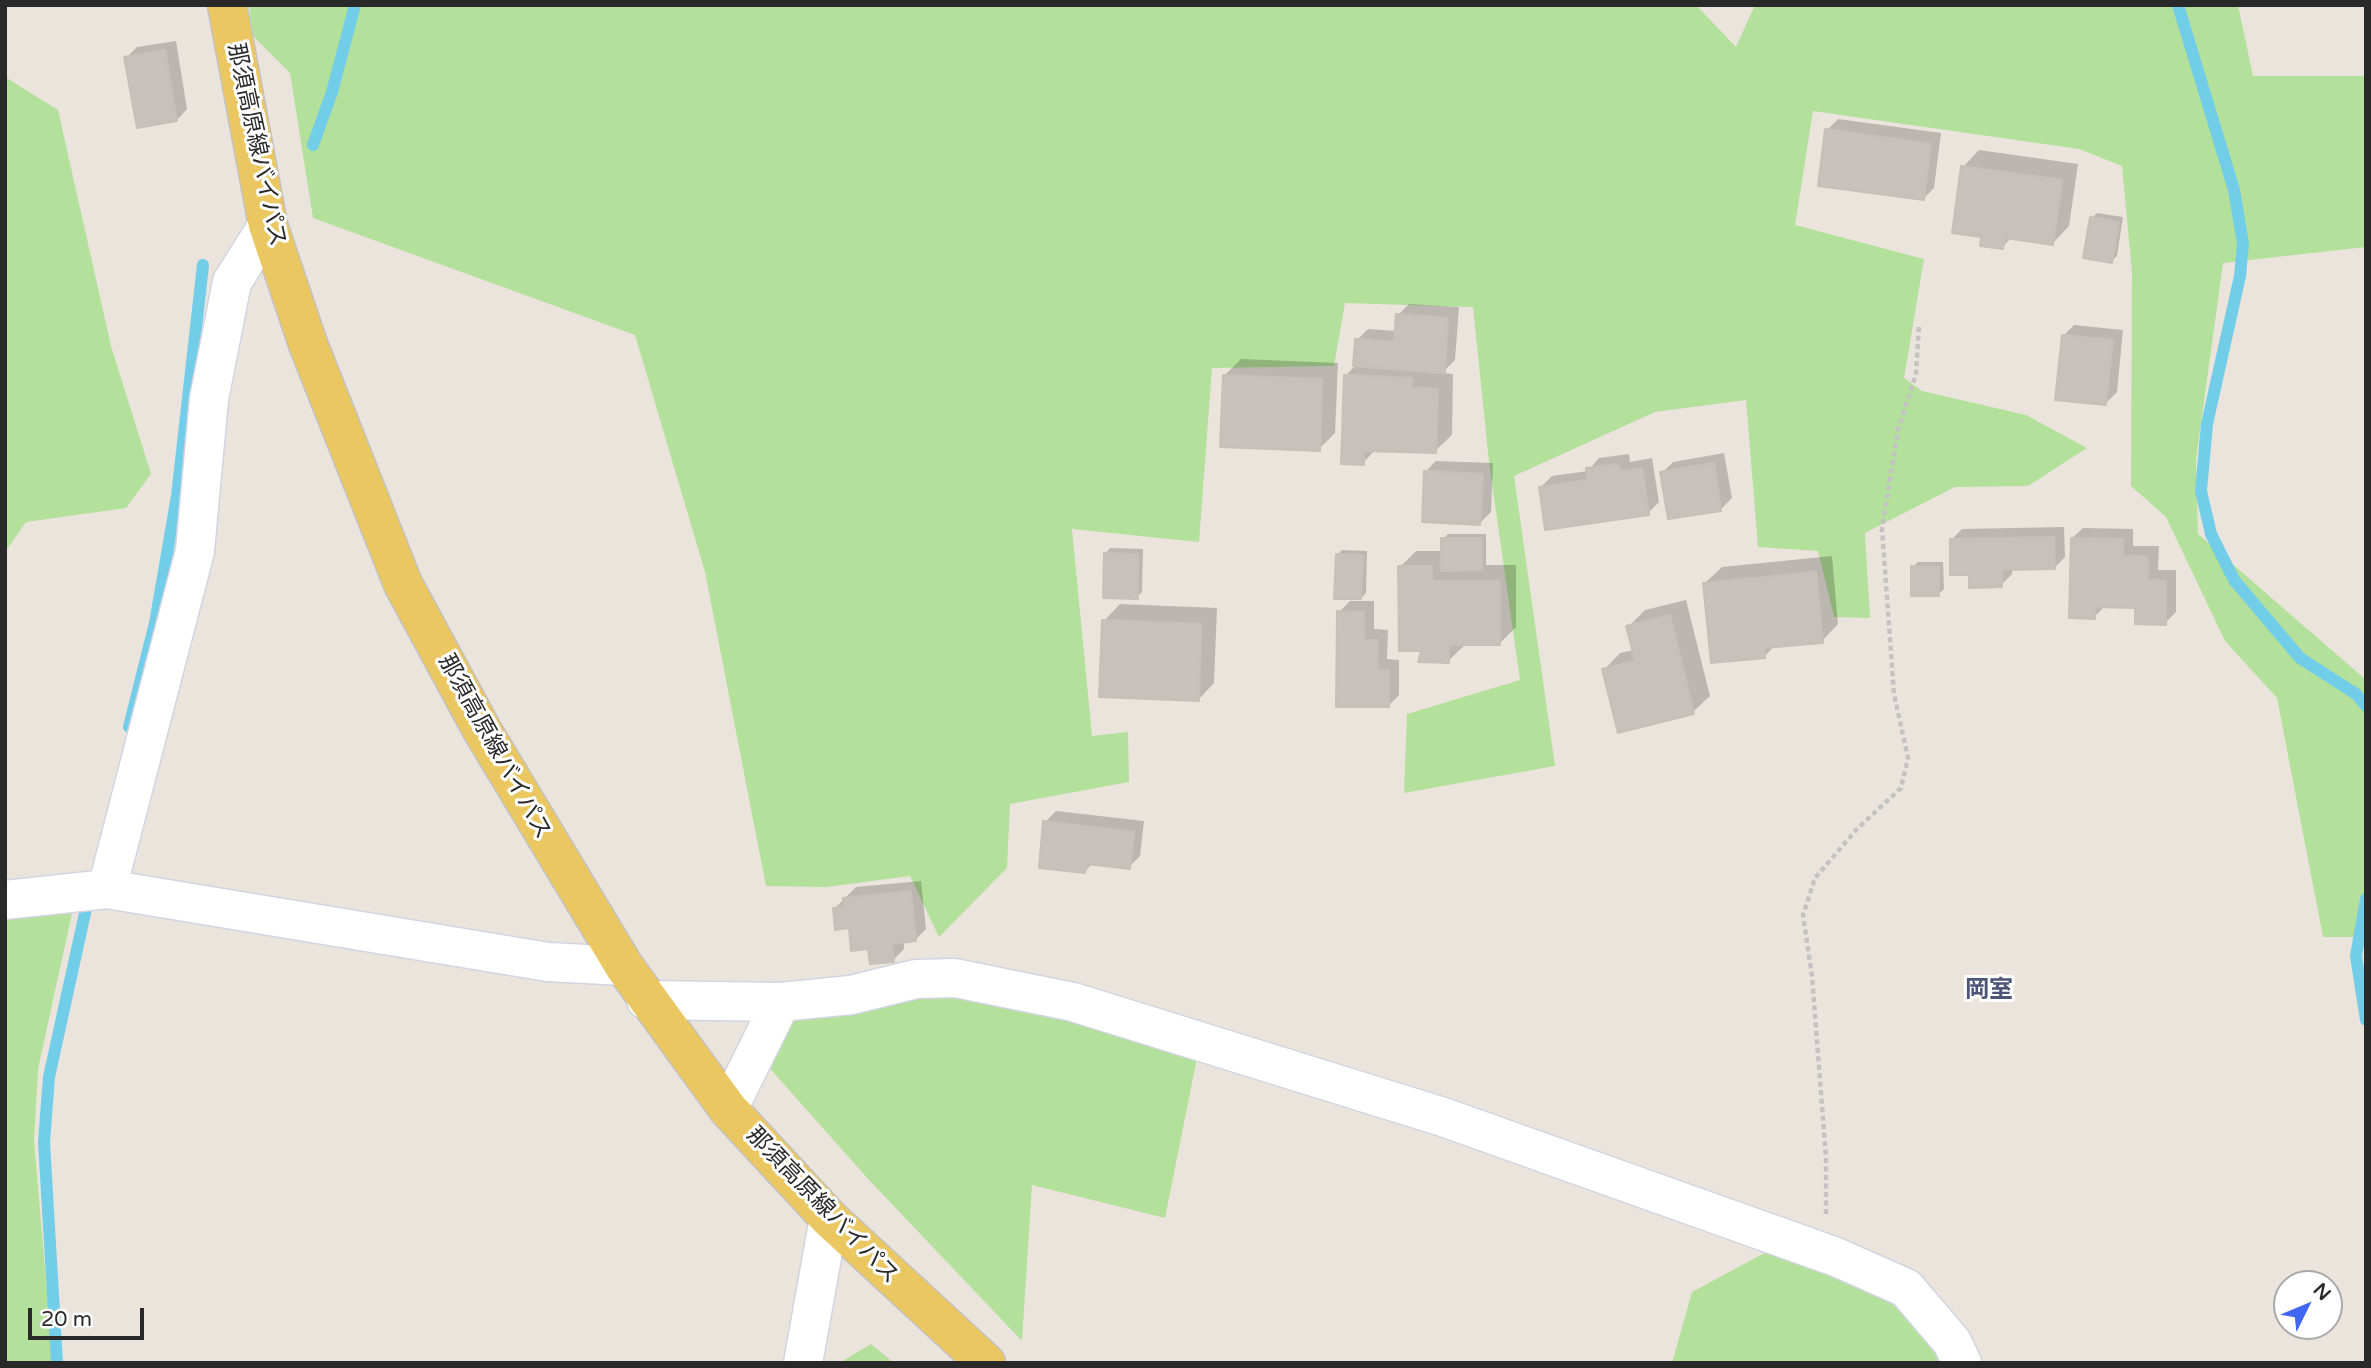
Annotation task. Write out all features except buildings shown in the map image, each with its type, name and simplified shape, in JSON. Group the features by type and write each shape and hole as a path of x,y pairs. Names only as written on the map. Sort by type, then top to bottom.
{"main road":[{"name":"那須高原線バイパス","path":"227,5 268,225 308,344 403,583 482,730 646,1000 728,1109 829,1218 933,1317 986,1363"}],"street":[{"path":"107,889 195,551 209,399 232,282 268,225"},
{"path":"5,900 107,889 548,962 624,966"},
{"path":"646,1000 781,1002 851,995 916,979 955,978 1073,1002 1443,1117 1827,1254 1906,1288 1952,1342 1962,1363"},
{"path":"728,1109 781,1002"},
{"path":"803,1363 829,1218"}],"path":[{"path":"1827,1254 1826,1158 1812,976 1803,915 1815,877 1857,829 1901,788 1908,758 1894,694 1882,529 1884,502 1898,430 1916,374 1919,325"}],"green space":[{"path":"249,5 1696,5 1736,47 1755,5 2238,5 2253,76 2366,76 2366,247 2223,263 2196,460 2198,534 2366,680 2366,937 2323,937 2277,698 2225,641 2166,517 2131,486 2132,273 2122,166 2079,149 1813,111 1795,225 1924,259 1904,378 1922,391 2026,415 2087,448 2028,486 1955,487 1865,533 1870,618 1834,617 1818,551 1758,547 1746,400 1655,412 1514,476 1555,766 1404,793 1407,714 1520,680 1489,462 1473,307 1345,303 1334,366 1212,368 1199,542 1072,529 1092,736 1128,732 1129,782 1010,804 1007,868 939,937 910,876 826,887 766,886 705,572 635,335 313,218 290,73 253,36"},
{"path":"5,77 58,110 111,346 151,474 126,508 26,522 5,552"},
{"path":"72,913 38,1069 34,1140 53,1363 6,1363 5,917"},
{"path":"921,988 985,994 1198,1053 1165,1218 1032,1185 1022,1341 870,1181 765,1063 790,1016"},
{"path":"1772,1249 1881,1288 1950,1363 1672,1363 1692,1292"},
{"path":"871,1344 894,1363 843,1363 844,1360"}],"waterway":[{"path":"313,145 332,92 355,5"},
{"path":"2178,5 2234,190 2243,244 2240,276 2207,424 2201,491 2211,534 2234,580 2300,658 2356,694 2366,706"},
{"path":"129,727 155,623 177,496 203,265"},
{"path":"57,1363 44,1142 49,1077 89,895"},
{"path":"2366,899 2356,956 2366,1020"}],"district":[{"name":"岡室","path":"1989,991"}]}
